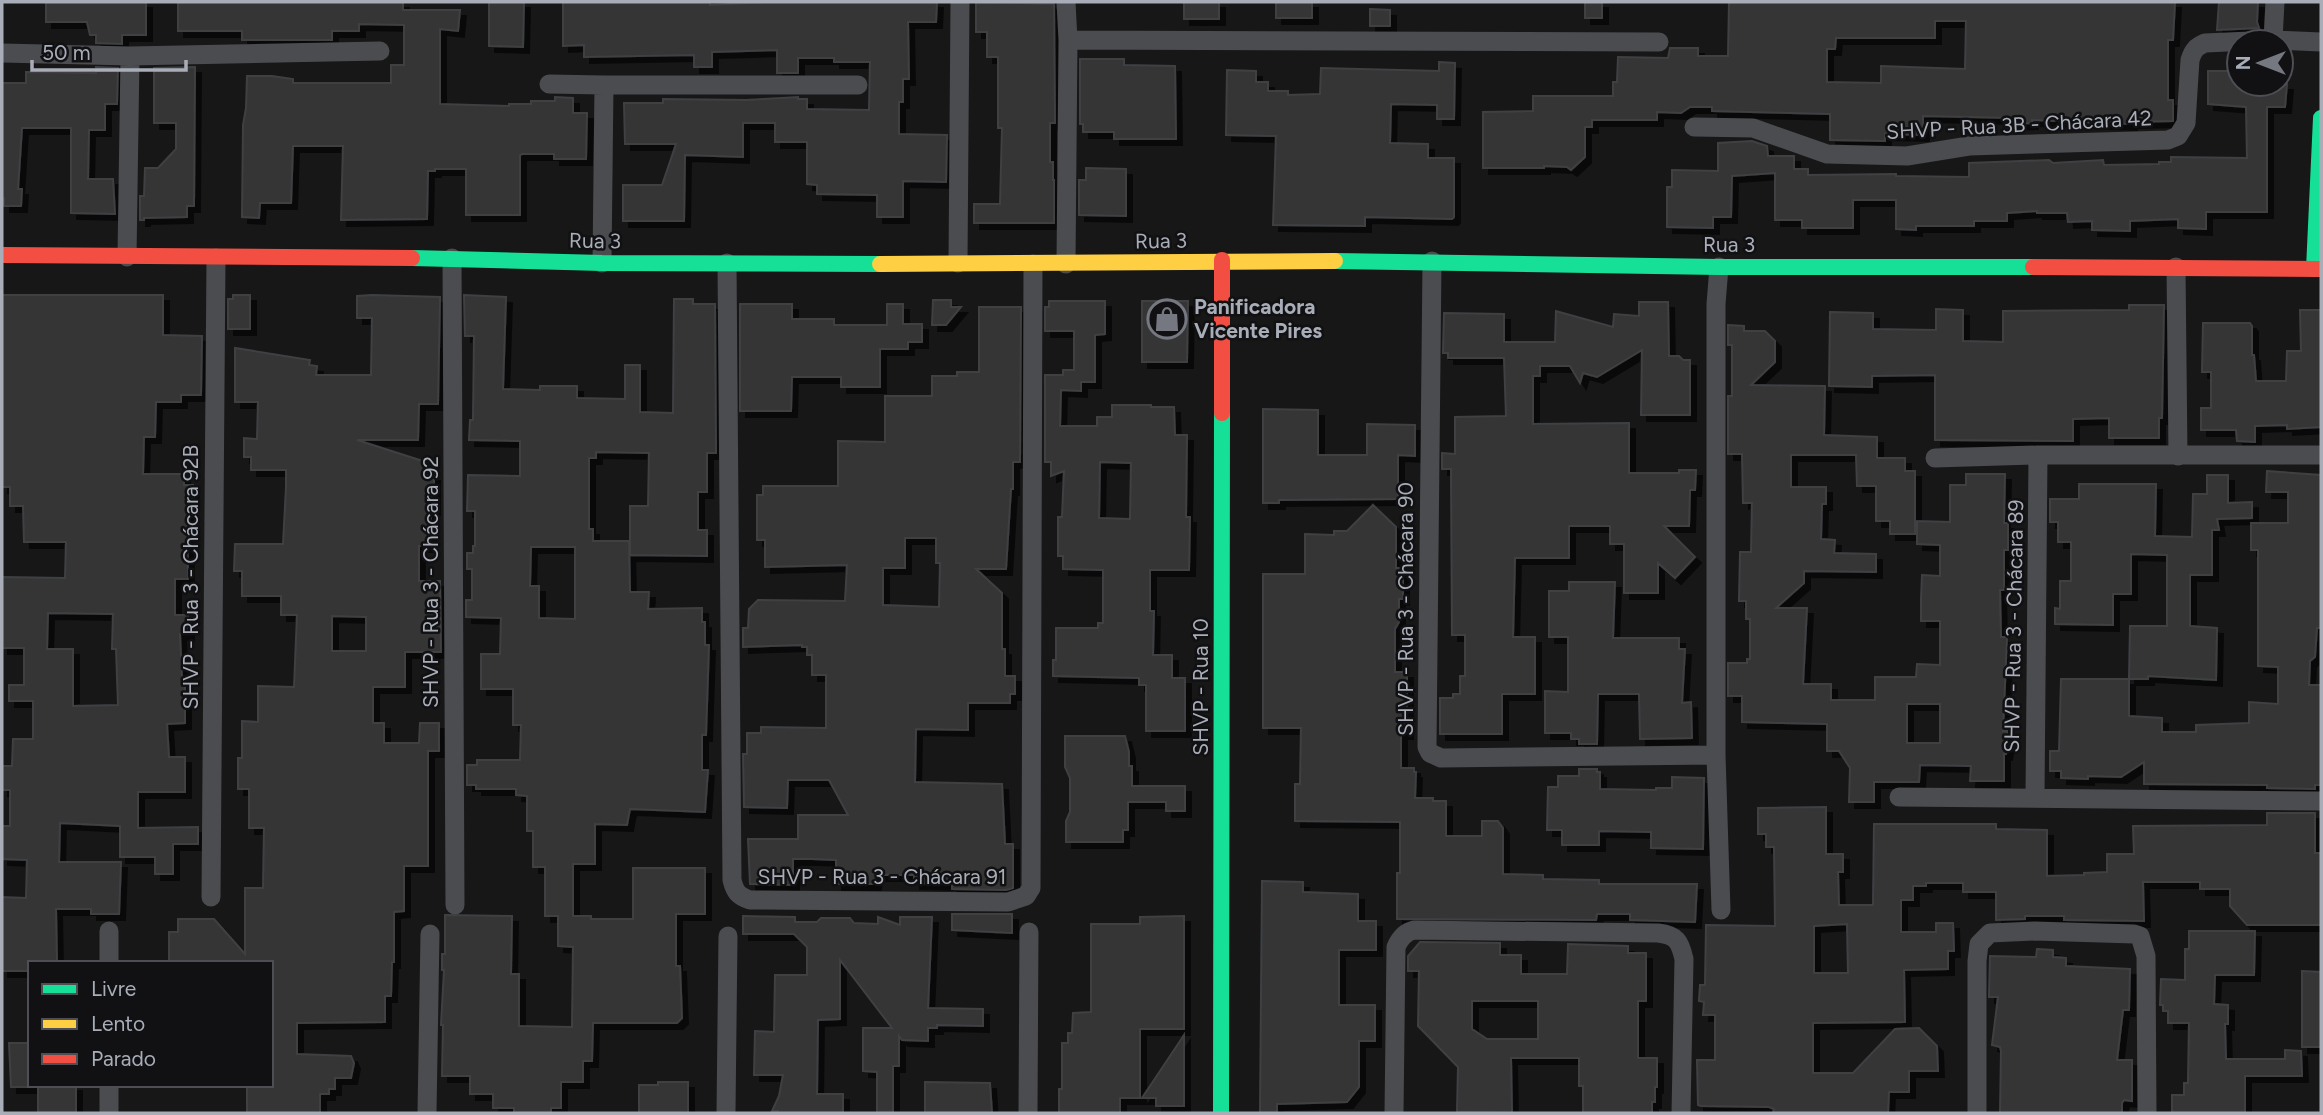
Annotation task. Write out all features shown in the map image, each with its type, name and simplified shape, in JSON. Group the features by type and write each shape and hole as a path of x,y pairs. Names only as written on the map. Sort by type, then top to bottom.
{"main road":[{"path":"2318,269 2321,118"},
{"name":"Rua 3","path":"2,255 452,258 602,263 1066,264 1222,260 1719,267 2318,269"},
{"name":"SHVP - Rua 10","path":"1221,1113 1222,260"}],"street":[{"path":"958,263 960,2"},
{"path":"1066,2 1069,40 1066,264"},
{"path":"2274,28 2275,2"},
{"path":"1069,40 1659,42"},
{"name":"SHVP - Rua 3B - Chácara 42","path":"2295,41 2321,42"},
{"name":"SHVP - Rua 3B - Chácara 42","path":"1694,127 1753,128 1827,154 1907,156 1969,146 2168,140 2178,136 2186,123 2192,51 2205,43 2225,42"},
{"path":"2,53 130,56 380,51"},
{"path":"127,257 130,56"},
{"path":"549,85 858,85"},
{"path":"602,263 604,85"},
{"name":"SHVP - Rua 3 - Chácara 92B","path":"211,897 216,258"},
{"name":"SHVP - Rua 3 - Chácara 92","path":"452,258 455,905"},
{"name":"SHVP - Rua 3 - Chácara 90","path":"1432,261 1427,733 1430,753 1441,758 1716,755"},
{"name":"SHVP - Rua 3 - Chácara 91","path":"727,263 734,891 750,900 981,902 1018,900 1026,896 1031,888 1033,264"},
{"path":"1719,267 1716,304 1716,755 1721,910"},
{"path":"2176,267 2178,456"},
{"path":"1934,458 2038,455 2321,455"},
{"name":"SHVP - Rua 3 - Chácara 89","path":"2035,797 2038,455"},
{"path":"1899,797 2321,800"},
{"path":"109,930 109,961"},
{"path":"1394,1113 1396,947 1400,938 1408,931 1414,930 1658,933 1675,937 1680,943 1684,959 1681,1113"},
{"path":"1977,1113 1979,944 1984,936 1990,933 2035,931 2134,933 2140,936 2146,956 2147,1113"},
{"path":"1028,1113 1029,932"},
{"path":"427,1113 430,933"},
{"path":"726,1113 728,936"},
{"path":"109,1087 109,1113"}],"building":[{"path":"46,2 146,2 146,35 122,35 122,44 96,43 96,35 90,35 87,22 46,22"},
{"path":"178,2 403,2 403,10 460,10 458,31 440,29 440,104 509,106 531,104 531,101 555,101 555,97 573,98 573,113 587,113 586,159 554,159 554,154 520,155 520,215 466,215 466,169 435,169 428,171 427,219 341,220 343,146 293,146 291,203 260,203 259,218 242,217 243,125 247,76 293,79 293,83 391,83 391,65 404,65 404,25 359,24 359,31 332,31 332,40 242,40 242,31 178,31"},
{"path":"489,2 524,2 523,47 489,46"},
{"path":"563,2 710,2 710,5 767,2 937,2 936,22 908,22 909,79 903,79 903,102 899,102 899,134 947,135 946,182 903,181 903,217 877,217 877,195 817,194 817,185 807,184 807,142 775,142 775,123 743,123 743,157 685,155 684,221 623,221 623,185 662,185 676,144 625,144 624,103 663,103 663,99 746,100 798,97 807,99 807,109 869,110 870,62 798,58 798,73 777,73 777,50 712,52 712,67 694,67 694,55 584,57 584,45 563,46"},
{"path":"976,2 1054,4 1055,123 1050,123 1050,162 1053,162 1054,223 974,223 974,204 1000,204 1002,128 998,128 998,57 987,57 987,32 976,32"},
{"path":"1184,2 1219,2 1219,19 1184,19"},
{"path":"1276,2 1312,2 1312,18 1276,18"},
{"path":"1585,2 1602,2 1602,18 1585,18"},
{"path":"1729,2 2175,2 2173,40 2168,40 2168,100 2173,100 2173,121 2131,124 2032,120 2032,123 2012,124 2012,118 1923,116 1923,135 1885,134 1885,141 1830,140 1830,114 1712,111 1712,107 1690,107 1681,113 1657,112 1657,120 1592,120 1592,127 1585,127 1585,157 1571,170 1567,167 1544,166 1483,168 1483,112 1533,111 1533,96 1613,96 1613,82 1617,82 1618,57 1668,58 1670,48 1698,48 1698,56 1728,56","holes":["1935,21 1966,21 1965,69 1881,66 1881,83 1827,82 1827,49 1835,49 1836,38 1935,38"]},
{"path":"2219,2 2258,2 2259,28 2217,30"},
{"path":"1370,9 1390,10 1390,26 1370,26"},
{"path":"1080,59 1124,59 1124,65 1175,66 1176,139 1114,139 1114,132 1083,132 1083,124 1080,124"},
{"path":"1439,62 1455,63 1454,119 1437,119 1437,105 1391,104 1390,143 1428,144 1428,158 1454,158 1452,219 1365,217 1365,226 1273,225 1276,136 1226,135 1227,70 1256,71 1256,82 1268,82 1268,91 1288,91 1288,95 1320,94 1321,68 1439,71"},
{"path":"96,67 118,68 117,104 105,104 105,130 89,130 88,179 113,179 115,214 71,213 71,128 22,128 18,189 22,189 21,206 4,206 2,83 26,83 26,72 96,73"},
{"path":"195,67 194,206 187,206 187,217 140,220 140,196 144,196 145,168 158,168 176,149 176,123 154,123 154,68"},
{"path":"2208,71 2225,71 2225,98 2286,98 2285,107 2267,107 2267,212 2206,212 2206,229 2178,228 2178,219 2130,221 2130,231 2092,230 2092,221 2068,222 2067,213 2037,211 2007,213 2007,221 1974,221 1974,226 1916,226 1916,230 1896,229 1896,200 1853,200 1853,228 1802,228 1802,220 1775,220 1775,173 1732,176 1731,217 1713,217 1713,228 1667,227 1667,187 1672,187 1672,170 1718,171 1718,143 1752,141 1767,146 1768,156 1794,156 1794,169 1808,169 1808,175 1969,177 1969,163 2103,160 2104,165 2159,164 2171,162 2171,157 2247,158 2246,107 2208,104"},
{"path":"1086,168 1126,169 1126,216 1079,215 1079,180 1086,180"},
{"path":"2,295 163,295 163,335 202,336 201,395 181,395 181,402 156,402 155,437 144,437 143,474 184,474 184,485 193,485 192,506 187,506 188,579 175,579 175,615 188,615 188,634 180,634 182,678 185,678 185,723 167,724 169,757 185,757 185,792 138,792 138,828 198,827 198,844 173,844 173,874 155,874 155,857 120,857 120,826 60,823 59,862 121,862 119,914 91,914 91,909 56,909 57,961 28,961 28,971 2,971 2,897 26,898 27,860 2,859 2,826 10,826 10,790 2,790 2,766 12,766 13,739 33,739 33,701 9,701 9,685 24,685 24,648 2,648 2,577 65,578 66,542 24,542 23,506 10,506 10,487 2,487","holes":["48,613 113,614 112,649 116,649 118,705 73,706 73,649 47,649"]},
{"path":"233,295 250,295 250,329 228,329 228,299 233,299"},
{"path":"464,295 506,297 503,389 540,390 540,386 577,386 577,398 625,399 625,365 640,365 640,412 673,413 674,299 693,299 693,304 715,304 716,453 707,453 707,492 698,492 698,530 707,530 707,556 630,555 630,506 648,506 649,453 596,452 596,458 589,458 589,529 593,529 593,541 629,541 630,592 649,592 648,609 702,608 705,645 709,645 706,735 702,735 702,770 708,770 705,812 630,809 627,825 595,824 595,864 573,864 573,916 633,919 633,868 705,868 705,914 676,914 676,966 680,966 682,1018 677,1023 593,1023 592,1061 583,1061 583,1082 561,1082 561,1108 551,1108 551,1113 514,1113 514,1108 493,1108 493,1094 470,1094 470,1076 442,1076 442,954 445,954 445,915 512,916 511,974 519,974 519,1026 572,1027 573,947 558,946 558,916 545,916 545,867 533,867 533,831 527,831 527,796 516,795 516,789 476,789 476,785 467,785 467,765 477,765 477,760 520,760 521,725 513,725 513,689 481,689 481,654 500,654 501,618 466,617 466,600 472,600 472,569 467,569 467,553 473,553 475,546 475,511 467,511 468,475 520,476 520,441 469,440 470,420 473,420 474,336 465,336","holes":["531,547 575,547 575,619 539,618 539,586 530,586"]},
{"path":"357,296 440,297 438,404 419,404 418,440 357,440 426,462 426,475 434,475 430,546 419,546 419,581 440,581 441,652 405,652 405,687 373,687 373,723 384,723 384,743 419,743 420,723 439,723 439,751 428,751 428,866 404,866 404,911 394,912 394,962 391,996 385,996 385,1022 297,1023 297,1054 351,1056 354,1063 351,1078 335,1078 335,1089 329,1089 329,1094 320,1094 320,1113 247,1113 247,1087 273,1087 273,961 169,961 169,932 178,932 178,919 214,919 245,954 245,888 263,888 264,828 249,828 249,789 238,789 238,758 242,758 242,721 258,722 258,686 294,687 297,615 281,615 281,596 242,596 242,571 234,571 235,544 283,544 286,487 286,470 251,470 251,457 244,457 244,438 257,439 258,402 235,402 235,348 310,360 309,365 317,366 316,375 371,375 372,318 357,318","holes":["332,616 366,617 366,651 332,651"]},
{"path":"933,300 951,300 951,307 961,307 946,325 932,325"},
{"path":"1049,301 1105,301 1105,334 1095,335 1095,382 1081,382 1081,391 1061,390 1060,426 1097,426 1097,417 1112,417 1112,405 1151,405 1174,407 1175,435 1187,435 1186,517 1190,517 1189,570 1150,570 1150,611 1154,611 1153,655 1172,655 1172,678 1185,678 1185,731 1146,731 1146,685 1139,685 1139,678 1053,676 1056,628 1098,628 1098,623 1103,623 1103,570 1063,569 1063,556 1058,556 1058,517 1062,517 1064,471 1051,476 1051,462 1045,462 1045,375 1063,375 1063,370 1074,370 1074,331 1045,331 1045,307 1049,307","holes":["1100,462 1131,463 1130,519 1099,518"]},
{"path":"1142,301 1188,301 1187,362 1142,362"},
{"path":"1639,302 1668,302 1669,356 1690,360 1690,415 1641,415 1642,350 1597,377 1583,373 1580,383 1570,366 1540,366 1540,376 1533,376 1533,424 1629,423 1629,473 1679,473 1679,470 1696,470 1695,490 1690,490 1689,526 1664,526 1695,557 1675,578 1658,563 1658,593 1624,593 1624,544 1610,544 1610,526 1569,526 1569,558 1515,558 1513,637 1535,637 1535,694 1502,694 1502,734 1440,734 1440,698 1453,698 1453,694 1460,694 1460,676 1465,676 1465,635 1452,635 1451,469 1442,469 1442,453 1455,454 1455,417 1506,416 1504,358 1448,358 1448,353 1443,353 1444,313 1504,314 1504,342 1555,342 1556,311 1613,327 1614,314 1639,316"},
{"path":"740,304 792,304 792,319 834,319 834,325 887,325 887,304 903,304 903,324 922,324 922,342 908,342 908,349 880,349 880,387 841,387 841,377 792,377 791,411 740,411"},
{"path":"2129,305 2164,305 2162,418 2159,418 2159,438 2109,438 2109,418 2073,419 2073,441 1935,440 1935,375 1872,376 1872,387 1829,386 1830,312 1873,313 1873,329 1936,330 1936,309 1963,310 1963,341 2003,342 2003,311 2129,310"},
{"path":"979,307 1021,307 1020,462 1013,462 1006,569 976,569 1002,593 1005,676 1015,676 1015,694 1010,694 1010,703 968,703 968,730 916,729 915,782 1002,784 1005,844 1013,844 1013,888 952,889 952,884 914,883 914,875 876,875 875,884 836,884 836,860 812,859 793,859 793,885 750,884 748,839 798,839 798,815 848,815 829,780 788,780 787,808 744,807 743,754 747,754 747,733 761,733 761,727 826,728 826,675 812,675 812,655 807,655 807,647 802,645 743,647 743,628 748,628 749,609 758,600 845,601 847,565 765,567 765,540 757,540 757,495 763,495 763,486 838,486 838,441 885,442 885,396 932,396 932,376 957,376 957,372 979,372","holes":["905,538 936,538 936,563 940,563 939,607 883,605 883,568 905,568"]},
{"path":"2300,310 2321,310 2321,427 2287,429 2287,425 2255,426 2255,442 2237,441 2236,430 2201,430 2201,408 2211,408 2211,372 2202,372 2203,323 2250,323 2256,381 2286,381 2287,351 2301,351"},
{"path":"1728,325 1744,326 1744,331 1765,331 1775,341 1775,362 1751,385 1825,386 1824,435 1877,437 1877,458 1905,458 1905,471 1915,471 1915,534 1890,534 1890,521 1876,521 1876,486 1857,486 1856,455 1791,455 1791,487 1826,487 1826,504 1822,504 1821,539 1835,540 1834,553 1876,554 1876,572 1804,571 1804,583 1776,608 1807,608 1803,684 1831,684 1831,700 1875,700 1875,677 1916,677 1917,664 1940,665 1940,621 1921,621 1921,599 1922,575 1940,576 1940,545 1917,544 1917,521 1950,522 1950,485 1966,485 1966,474 2005,474 2004,523 2008,523 2008,550 2004,550 2004,590 2000,590 2001,637 2007,637 2003,731 2007,731 2007,748 2004,754 2004,781 1970,781 1971,766 1920,765 1919,782 1874,782 1874,802 1849,802 1850,768 1839,751 1827,751 1827,724 1742,722 1742,696 1728,696 1728,663 1747,663 1747,659 1750,659 1750,619 1746,619 1746,601 1739,601 1740,552 1751,552 1752,503 1743,503 1742,454 1728,454 1728,396 1732,396 1732,345 1728,345","holes":["1907,704 1940,704 1940,743 1907,743"]},
{"path":"1263,409 1318,410 1318,455 1367,455 1367,424 1415,425 1415,456 1398,455 1398,499 1279,500 1279,503 1263,503"},
{"path":"2267,471 2321,475 2321,624 2320,628 2317,628 2315,657 2310,661 2309,685 2321,685 2321,785 2315,785 2315,789 2267,788 2267,785 2144,784 2144,762 2121,777 2061,778 2061,771 2050,771 2050,751 2059,751 2061,679 2129,679 2129,716 2162,718 2162,732 2196,732 2196,725 2249,723 2249,702 2278,704 2278,667 2258,666 2258,550 2251,550 2251,523 2288,523 2288,492 2266,492"},
{"path":"2207,475 2228,475 2228,503 2252,502 2252,518 2217,519 2219,530 2212,530 2212,575 2190,575 2190,626 2217,628 2216,680 2148,676 2148,679 2129,679 2130,626 2167,626 2167,555 2131,554 2131,594 2113,594 2113,625 2055,624 2055,608 2060,609 2060,581 2071,581 2071,542 2058,542 2058,522 2050,522 2050,499 2079,499 2079,484 2156,484 2155,536 2192,537 2193,494 2207,494"},
{"path":"1373,505 1396,527 1396,568 1403,568 1403,599 1399,599 1399,622 1395,629 1395,672 1407,672 1407,733 1401,733 1401,768 1414,768 1416,772 1415,798 1446,801 1446,836 1482,836 1482,821 1498,821 1503,828 1503,874 1543,875 1543,879 1599,880 1599,884 1697,884 1695,922 1630,920 1630,914 1597,914 1596,920 1397,919 1400,822 1295,821 1295,784 1300,784 1301,728 1263,728 1263,574 1305,574 1305,534 1334,535 1334,531 1347,531"},
{"path":"1569,582 1615,582 1613,638 1679,638 1679,649 1685,649 1682,703 1691,702 1692,738 1640,739 1639,694 1598,694 1597,744 1579,744 1579,739 1571,739 1571,733 1545,733 1545,691 1568,692 1568,637 1549,637 1549,591 1569,591"},
{"path":"1065,736 1125,736 1129,766 1132,766 1132,786 1185,786 1185,811 1166,811 1166,802 1128,802 1128,830 1123,830 1123,842 1066,842 1066,821 1070,812 1070,778 1065,767"},
{"path":"1579,769 1597,769 1597,772 1600,772 1600,789 1656,790 1672,788 1672,777 1704,778 1703,849 1651,848 1651,832 1599,831 1599,845 1562,845 1562,830 1547,830 1548,787 1558,787 1558,776 1579,776"},
{"path":"1826,807 1826,854 1843,854 1843,872 1838,872 1839,905 1873,905 1874,824 1996,824 1996,829 2047,830 2047,876 2107,872 2107,854 2134,854 2133,826 2267,825 2267,813 2315,813 2315,853 2321,853 2321,925 2247,925 2230,906 2230,889 2200,889 2200,882 2143,882 2144,921 2064,920 2064,916 2025,916 2025,919 1996,920 1996,892 1963,892 1963,883 1926,883 1926,886 1913,886 1913,900 1901,900 1901,932 1936,932 1936,923 1953,923 1954,951 1948,951 1948,969 1904,970 1905,1022 1813,1023 1813,1073 1853,1073 1895,1029 1919,1028 1937,1046 1938,1071 1909,1071 1909,1092 1889,1092 1888,1113 1773,1113 1774,1109 1769,1107 1701,1106 1698,1105 1697,1060 1715,1060 1715,1015 1703,1015 1704,1002 1699,1001 1700,985 1705,985 1706,925 1775,926 1774,847 1766,847 1766,834 1758,834 1758,808","holes":["1847,924 1848,973 1814,973 1814,926"]},
{"path":"1262,881 1303,882 1303,892 1358,894 1358,921 1376,921 1376,950 1339,950 1339,1005 1375,1005 1375,1041 1359,1041 1359,1087 1347,1102 1277,1104 1277,1113 1260,1113"},
{"path":"952,914 1012,914 1012,933 952,930"},
{"path":"743,916 795,917 795,922 817,922 821,918 850,918 854,923 878,924 878,917 900,925 900,917 932,917 928,1008 983,1009 983,1026 937,1025 937,1028 928,1028 928,1041 902,1040 899,1036 899,1066 893,1066 893,1113 877,1113 877,1072 863,1071 863,1028 892,1028 840,960 840,1019 818,1020 817,1094 843,1094 843,1113 772,1111 779,1096 783,1075 754,1075 755,1031 774,1032 775,975 807,975 807,947 794,934 743,934"},
{"path":"1184,916 1184,1029 1140,1029 1140,1098 1120,1098 1120,1113 1059,1113 1062,1043 1068,1043 1068,1033 1072,1033 1073,1013 1091,1012 1091,924 1140,924 1140,917"},
{"path":"2189,931 2255,931 2254,975 2215,975 2214,1004 2228,1005 2228,1024 2225,1024 2226,1059 2285,1059 2285,1050 2301,1051 2302,1076 2245,1076 2245,1113 2172,1113 2172,1095 2184,1095 2184,1083 2188,1083 2189,1023 2168,1023 2168,1011 2163,1011 2163,1005 2160,1005 2161,979 2185,980 2185,949 2189,949"},
{"path":"1420,942 1500,943 1500,955 1521,955 1521,974 1567,974 1568,944 1628,946 1628,953 1646,953 1646,1001 1638,1001 1638,1058 1657,1058 1657,1087 1652,1113 1583,1113 1579,1058 1511,1058 1512,1113 1457,1112 1458,1067 1418,1026 1419,971 1408,971 1408,956","holes":["1472,1001 1538,1001 1538,1039 1487,1039 1472,1029"]},
{"path":"2037,949 2053,950 2053,957 2066,958 2066,966 2130,969 2129,1010 2123,1010 2117,1060 2132,1060 2132,1101 2124,1100 2122,1113 2000,1113 2001,1051 2000,1047 1992,1045 1998,997 1989,997 1990,956 2036,957"},
{"path":"2302,971 2321,972 2321,1047 2302,1047"},
{"path":"1184,1035 1184,1106 1156,1106 1156,1098 1142,1098"},
{"path":"9,1043 28,1043 28,1087 11,1087"},
{"path":"658,1082 688,1082 688,1113 639,1113 639,1085 658,1085"},
{"path":"925,1082 990,1083 992,1113 925,1113"},
{"path":"38,1087 76,1087 76,1113 38,1113"}],"traffic: fast":[{"path":"2314,269 2321,118"},
{"path":"412,258 602,263 880,264"},
{"path":"1335,261 1719,267 2033,267"},
{"path":"1221,1113 1222,413"}],"traffic: slow":[{"path":"880,264 1335,261"}],"traffic: jam":[{"path":"2,255 412,258"},
{"path":"1222,260 1222,413"},
{"path":"2033,267 2321,269"}],"place":[{"name":"Panificadora Vicente Pires","path":"1167,319"}]}
